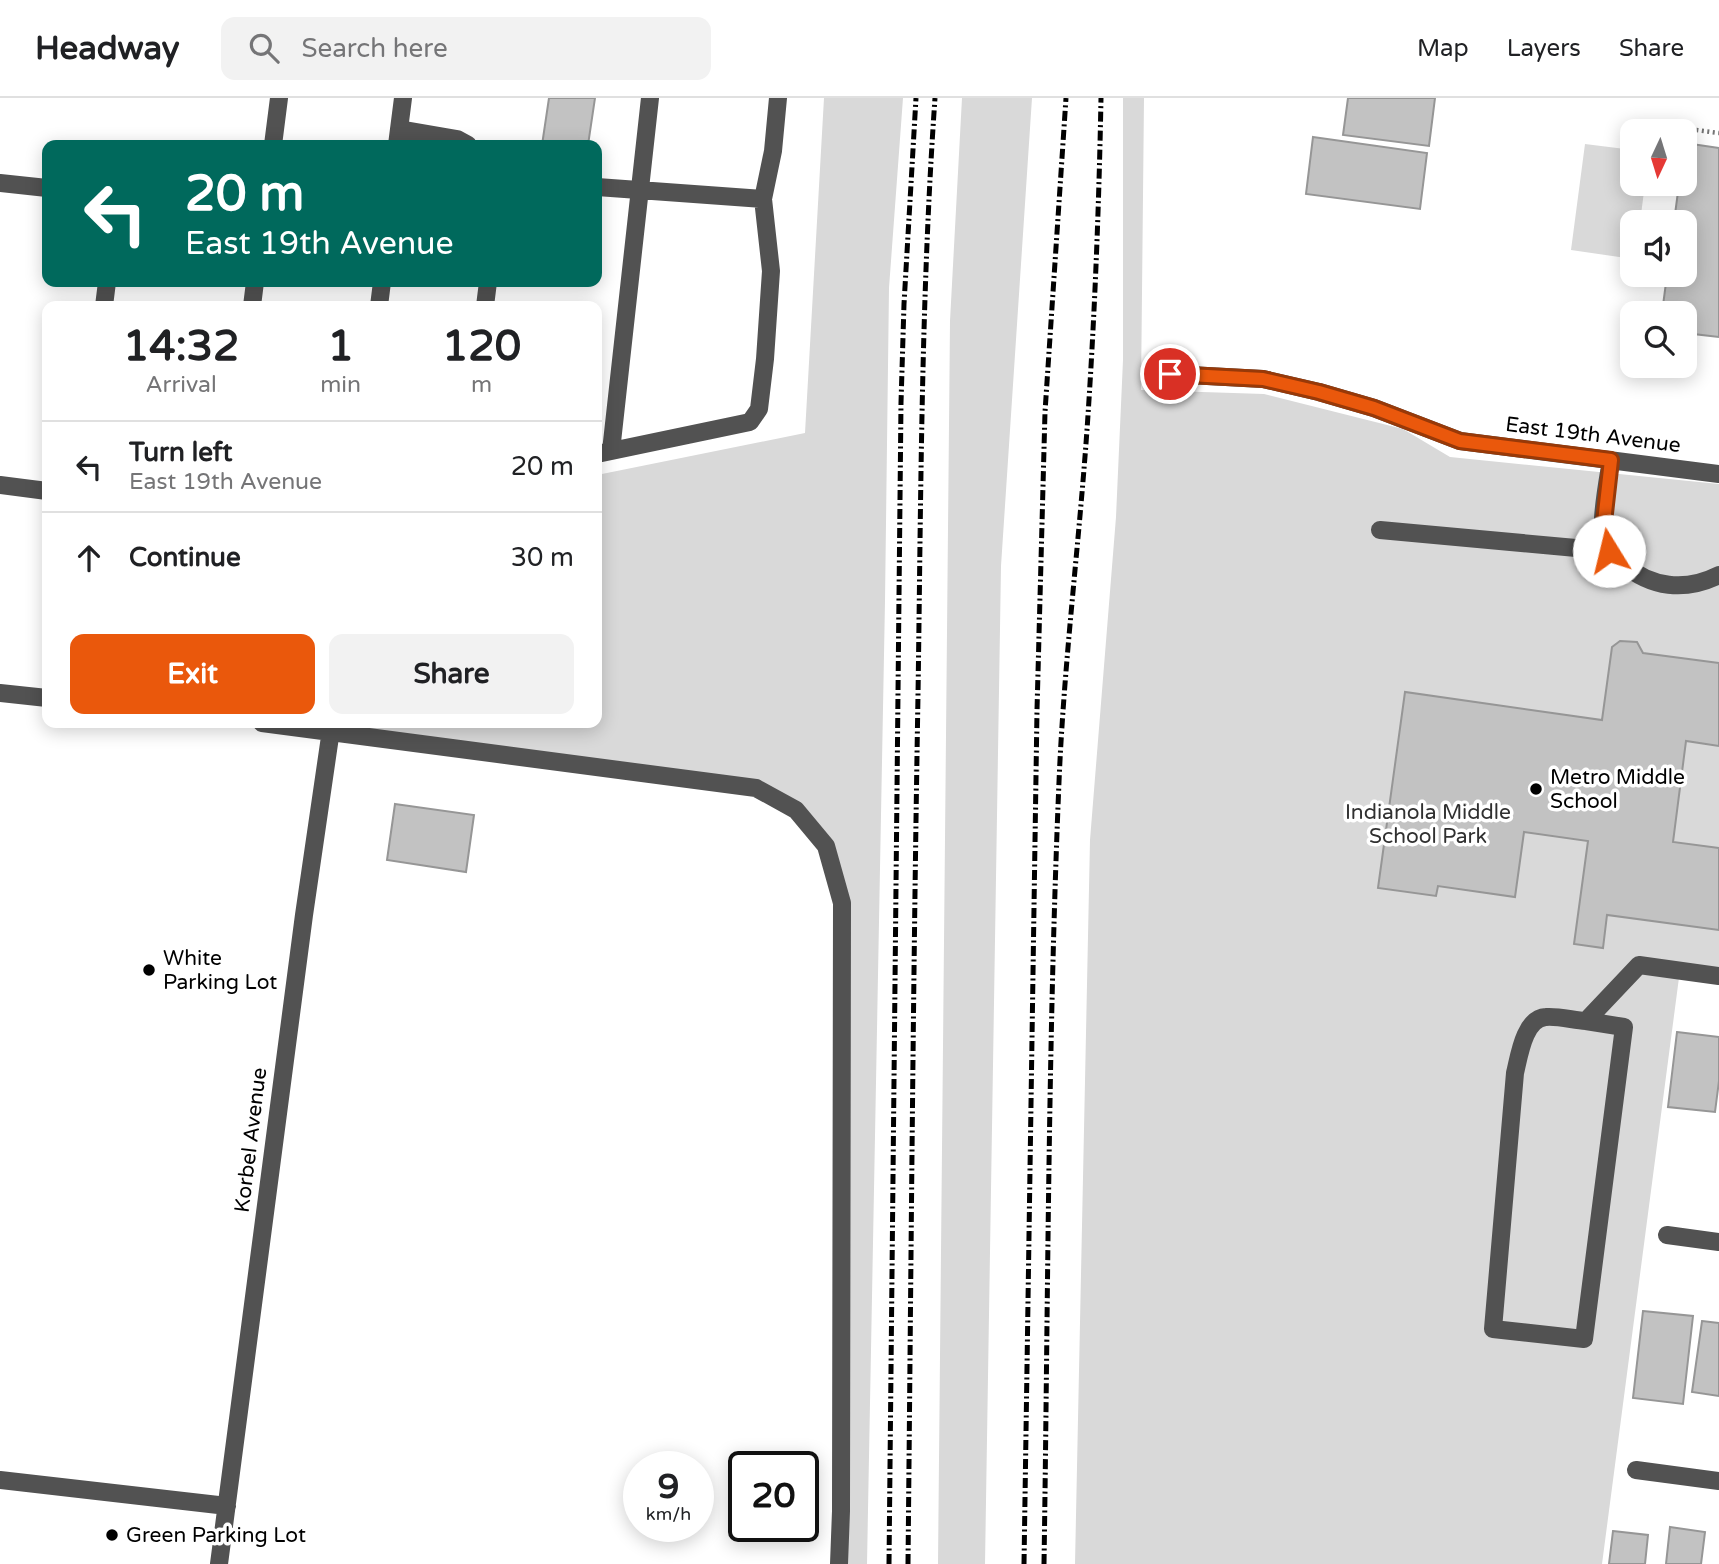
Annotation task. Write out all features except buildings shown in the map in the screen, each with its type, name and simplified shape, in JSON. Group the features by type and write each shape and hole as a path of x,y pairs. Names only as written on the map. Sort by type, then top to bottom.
{"street":[{"path":"274,140 279,98"},
{"path":"403,98 398,137 459,140"},
{"path":"650,98 604,452 751,422 759,409 771,271 762,200 774,151 778,98"},
{"path":"0,183 42,187"},
{"path":"602,187 762,200"},
{"name":"East 19th Avenue","path":"1170,374 1263,379 1307,389 1374,408 1460,441 1719,474"},
{"path":"1611,460 1603,531 1609,551 1641,578 1658,584 1678,586 1701,583 1719,575"},
{"path":"0,485 42,490"},
{"path":"1380,530 1609,551"},
{"path":"0,693 42,697"},
{"name":"Korbel Avenue","path":"219,1564 304,915 332,728"},
{"path":"339,728 756,788 796,810 826,846 842,903 839,1564"},
{"path":"1586,1021 1639,965 1719,976"},
{"path":"1543,1017 1586,1021 1624,1027 1584,1339 1493,1329 1515,1073 1525,1034 1532,1023 1543,1017"},
{"path":"1667,1235 1719,1242"},
{"path":"1636,1470 1719,1481"},
{"path":"0,1480 227,1506"}],"path":[{"path":"1698,130 1719,133"}],"green space":[{"path":"824,98 903,98 889,288 867,1564 839,1564 843,966 826,846 756,788 331,732 331,728 602,728 602,474 805,433"},
{"path":"962,98 1032,98 1001,566 985,1564 938,1564 950,321"},
{"name":"Indianola Middle School Park","path":"1123,98 1144,98 1141,390 1264,394 1403,429 1450,457 1719,484 1719,974 1680,970 1602,1564 1075,1564 1090,840 1116,517 1123,360"},
{"path":"1585,144 1620,148 1620,196 1643,196 1642,210 1620,210 1620,257 1571,250"}],"railway":[{"path":"889,1564 901,403 916,98"},
{"path":"908,1564 922,396 935,98"},
{"path":"1024,1564 1037,710 1045,412 1066,98"},
{"path":"1044,1564 1055,880 1065,690 1085,461 1101,98"}],"place":[{"name":"Metro Middle School","path":"1536,789"},
{"name":"White Parking Lot","path":"149,970"},
{"name":"Green Parking Lot","path":"112,1535"}],"route":[{"path":"1170,374 1263,379 1374,408 1460,441 1611,460 1603,531 1609,551"}]}
